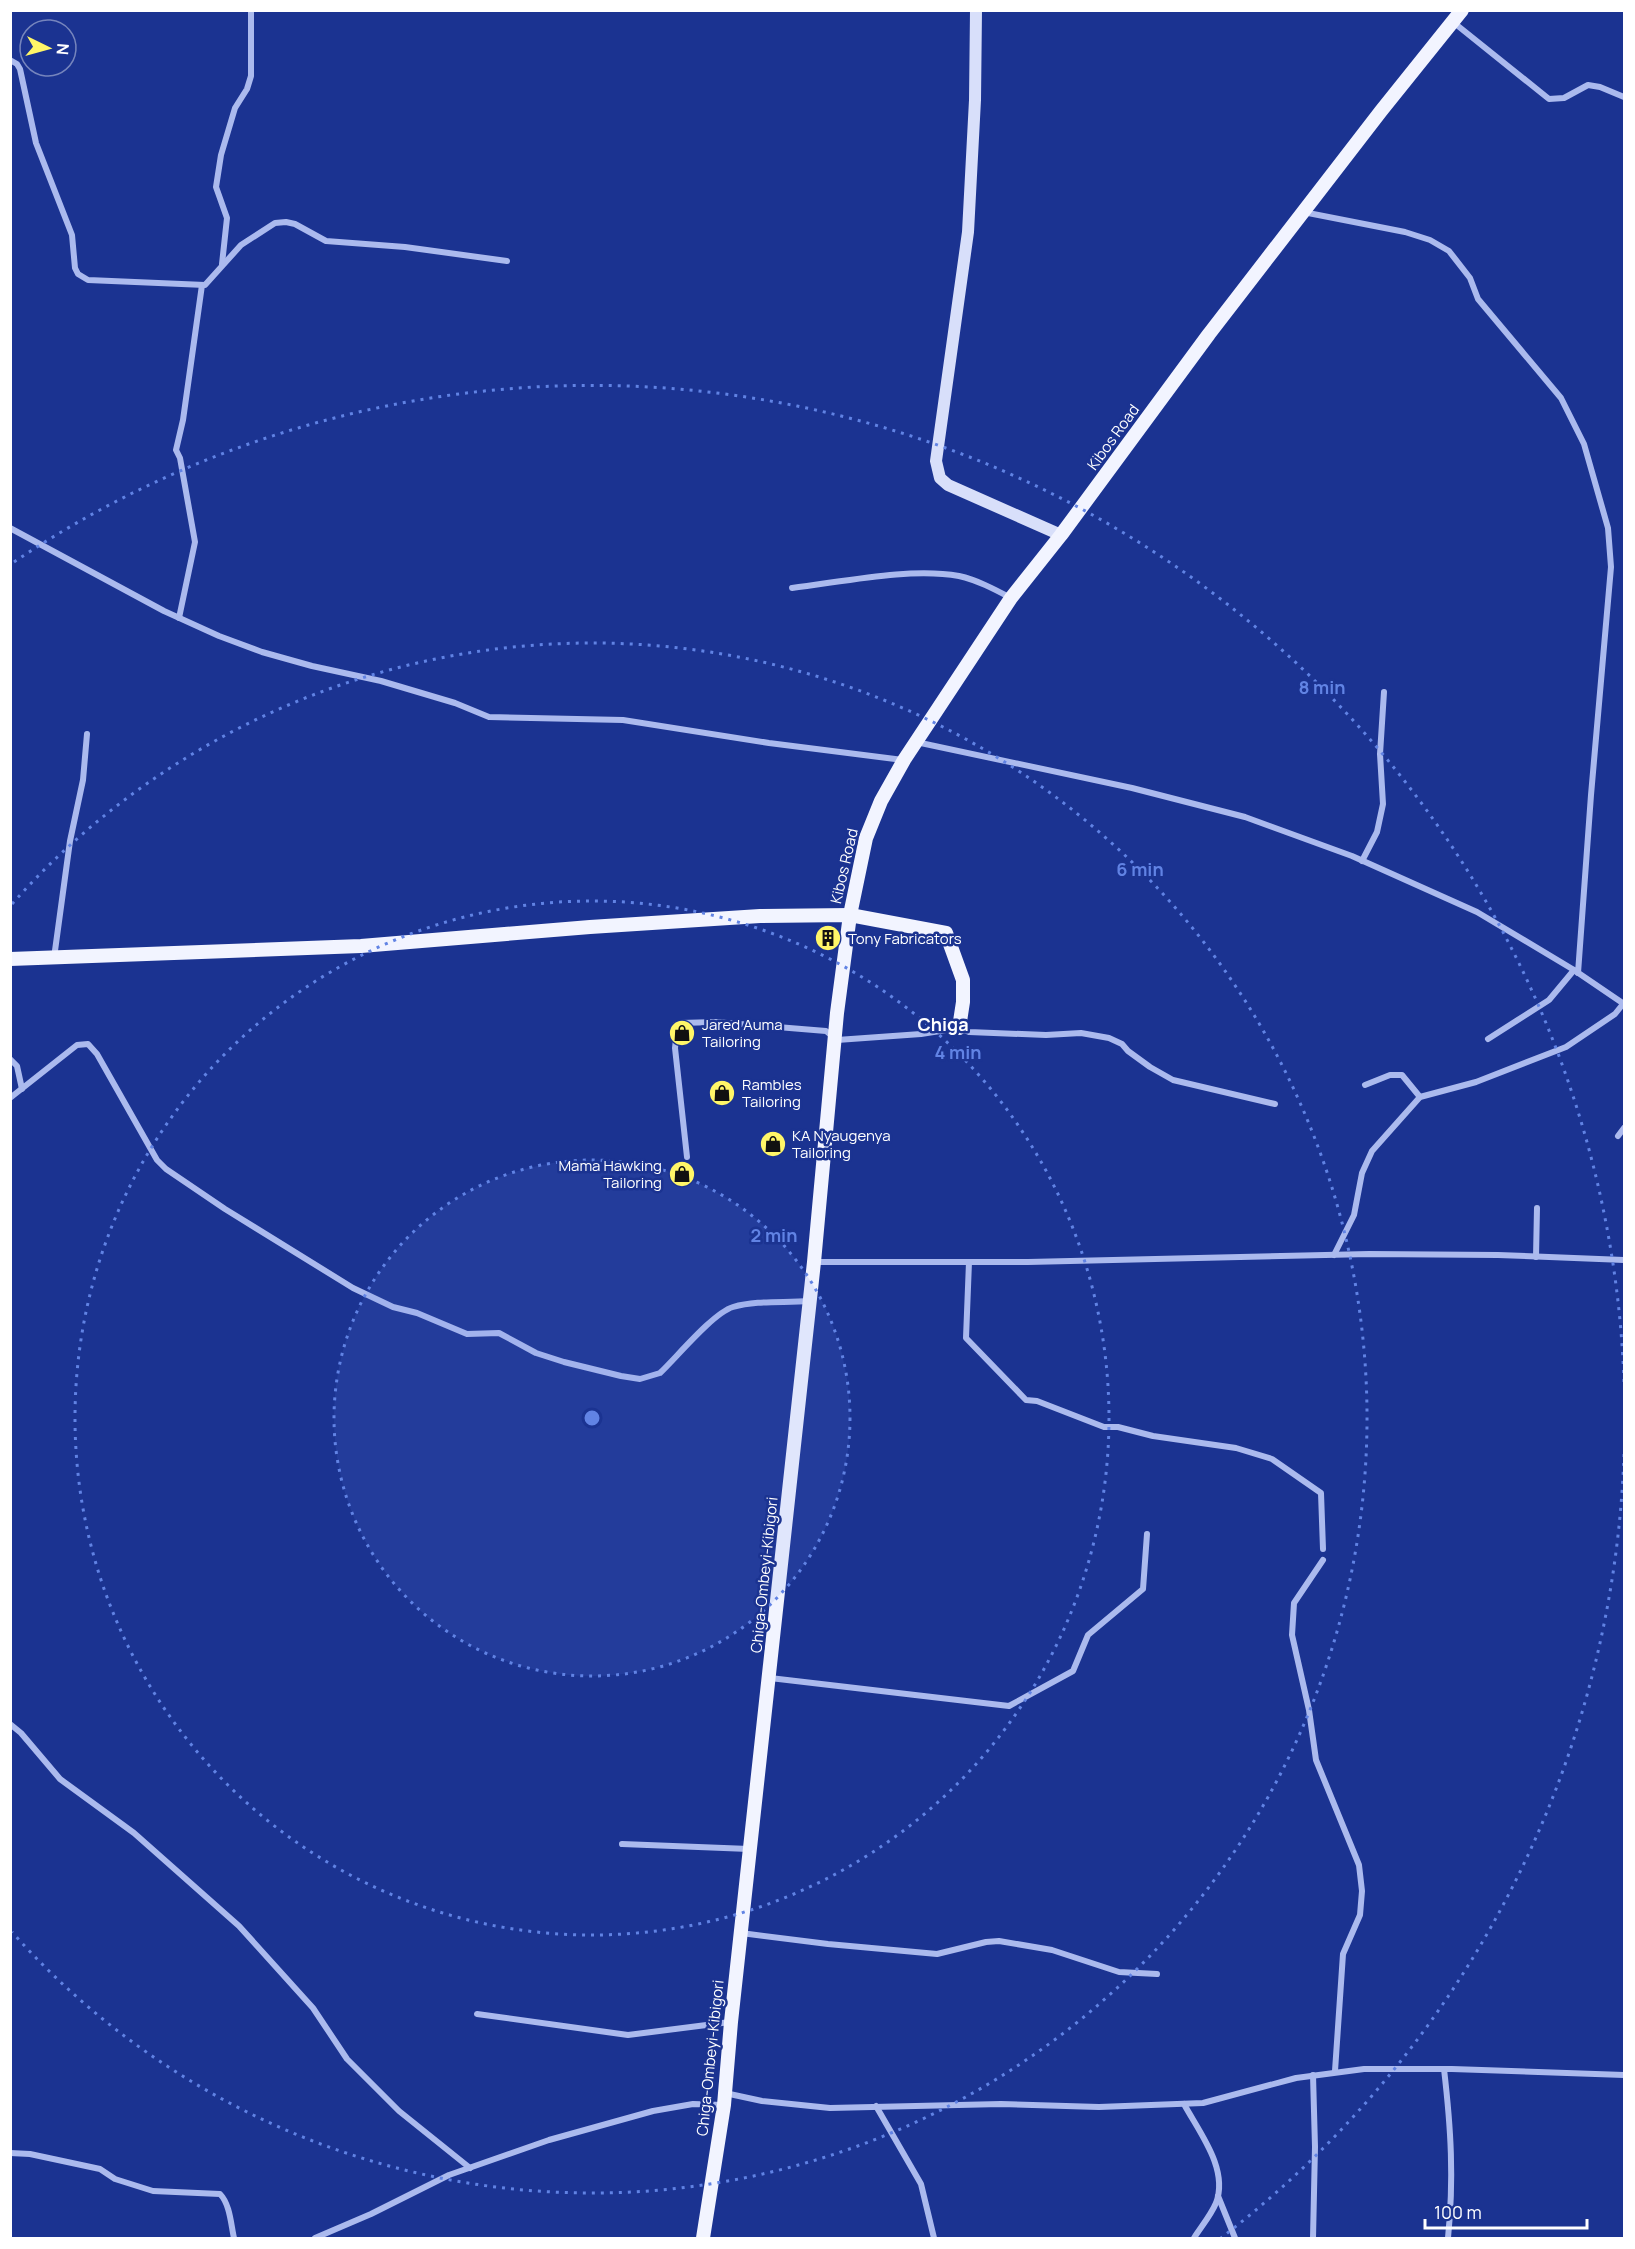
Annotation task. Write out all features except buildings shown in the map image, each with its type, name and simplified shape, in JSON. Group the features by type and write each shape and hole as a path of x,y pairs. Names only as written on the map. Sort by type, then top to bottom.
{"main road":[{"name":"Kibos Road","path":"850,915 866,838 881,801 904,760 1011,598 1061,535 1209,334 1462,10"},
{"path":"10,959 361,946 724,918 850,915 946,933 963,980 963,1002 959,1028"},
{"name":"Chiga-Ombeyi-Kibigori","path":"704,2238 724,2099 740,1932 814,1262 835,1038 850,915"}],"street":[{"path":"222,264 227,218 216,187 221,154 235,108 247,89 251,76 251,10"},
{"path":"976,10 975,100 968,232 936,461 940,478 948,485 1061,535"},
{"path":"1453,22 1549,99 1564,98 1588,85 1600,87 1624,97"},
{"path":"10,60 20,69 36,143 72,235 73,261 78,274 88,280 202,285 208,283 222,264 241,245 280,221 295,224 326,241 405,247 507,261"},
{"path":"1303,212 1405,232 1430,240 1449,251 1470,278 1478,300 1561,398 1584,444 1608,528 1611,558 1576,972 1549,1000 1488,1039"},
{"path":"179,618 195,542 180,458 176,450 183,420 202,285"},
{"path":"10,528 179,618 219,636 262,652 391,684 455,703 489,717 622,720 769,743 904,760"},
{"path":"792,588 897,575 938,574 974,580 1011,598"},
{"path":"1362,861 1377,832 1383,804 1380,754 1384,692"},
{"path":"54,958 70,841 83,780 87,734"},
{"path":"916,742 1132,788 1245,817 1362,861 1477,912 1624,1004 1615,1014 1566,1047 1476,1082 1420,1097 1372,1151 1362,1173 1353,1215 1334,1255"},
{"path":"687,1157 675,1048 676,1030 681,1023 715,1022 826,1031 837,1040 921,1034 959,1028 969,1032 1046,1035 1081,1033 1109,1038 1122,1044 1150,1067 1173,1080 1275,1104"},
{"path":"10,1098 77,1044 88,1044 97,1054 157,1160 176,1177 299,1256 380,1302 434,1319 467,1334 498,1333 536,1353 564,1362 621,1376 651,1378 660,1373 715,1320 731,1308 754,1304 809,1301"},
{"path":"10,1059 16,1066 22,1089"},
{"path":"1365,1085 1390,1075 1402,1075 1420,1097"},
{"path":"1618,1136 1624,1128"},
{"path":"1536,1257 1537,1209"},
{"path":"814,1262 969,1262 1334,1255 1624,1260"},
{"path":"969,1262 966,1338 1026,1400 1037,1401 1104,1427 1118,1427 1153,1436 1236,1448 1272,1459 1321,1492 1323,1549"},
{"path":"769,1678 1010,1706 1073,1671 1088,1635 1143,1589 1147,1534"},
{"path":"1323,1560 1294,1603 1292,1635 1309,1710 1316,1760 1359,1865 1362,1891 1360,1915 1344,1954 1335,2071"},
{"path":"10,1724 21,1733 60,1779 134,1833 239,1926 313,2008 347,2059 399,2111 470,2168"},
{"path":"622,1844 750,1849"},
{"path":"740,1932 806,1942 937,1954 986,1941 999,1941 1052,1950 1119,1972 1157,1974"},
{"path":"477,2014 628,2035 731,2022"},
{"path":"315,2238 371,2214 449,2175 549,2140 653,2110 724,2099 830,2108 1002,2104 1098,2108 1184,2104 1222,2099 1313,2075 1364,2069 1444,2069 1624,2075"},
{"path":"1444,2069 1452,2143 1449,2238"},
{"path":"1313,2075 1315,2147 1313,2238"},
{"path":"1184,2104 1211,2154 1217,2171 1219,2188 1216,2203 1194,2238"},
{"path":"876,2106 921,2184 934,2238"},
{"path":"10,2153 30,2154 100,2169 115,2178 153,2191 220,2194 228,2209 234,2238"},
{"path":"1218,2195 1235,2238"}],"place":[{"name":"Tony Fabricators","path":"828,938"},
{"name":"Jared Auma Tailoring","path":"682,1033"},
{"name":"Rambles Tailoring","path":"722,1093"},
{"name":"KA Nyaugenya Tailoring","path":"773,1144"},
{"name":"Mama Hawking Tailoring","path":"682,1174"}],"district":[{"name":"Chiga","path":"943,1024"}]}
